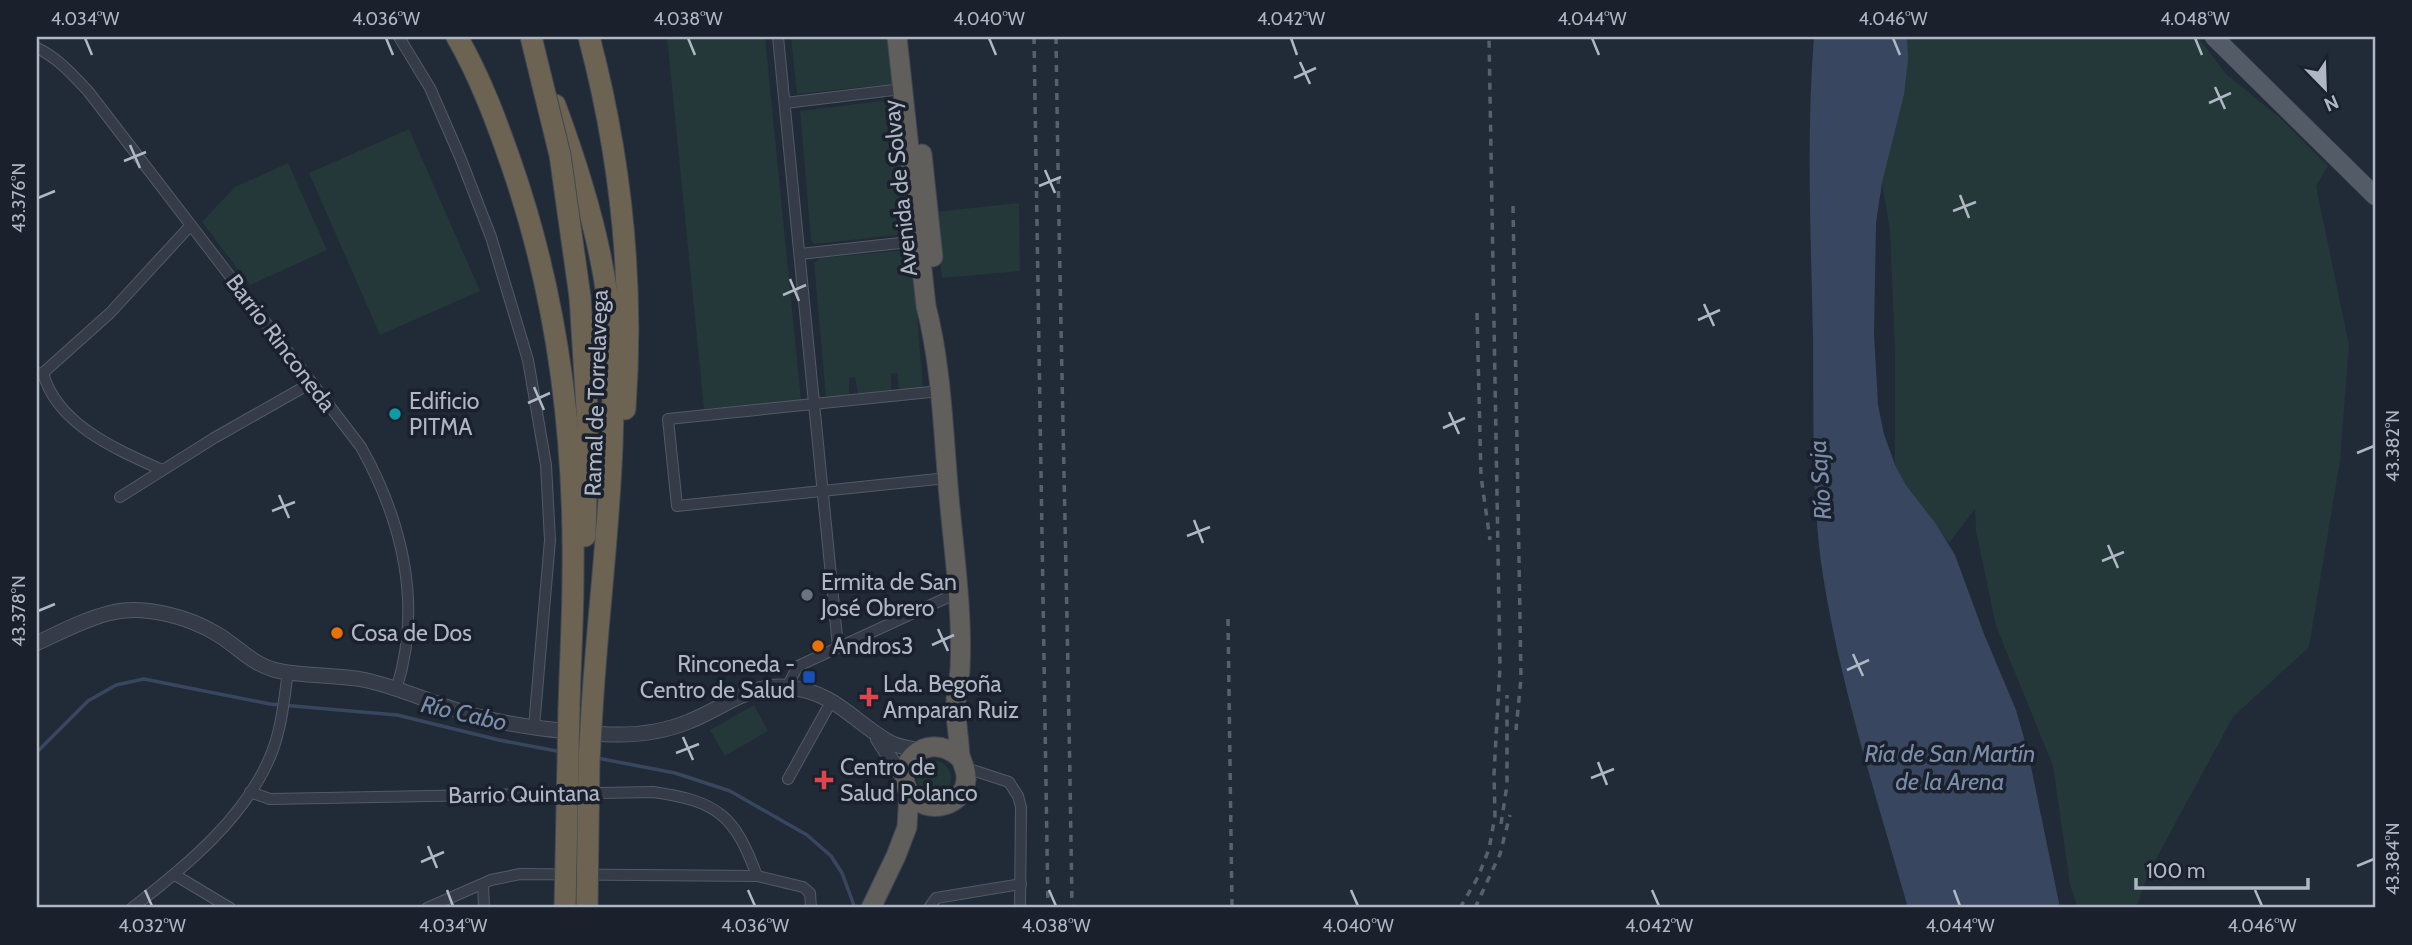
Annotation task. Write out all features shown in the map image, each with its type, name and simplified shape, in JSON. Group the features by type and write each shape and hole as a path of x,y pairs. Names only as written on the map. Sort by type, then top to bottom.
{"highway":[{"path":"457,37 489,105 516,177 535,240 563,393 572,512 573,575 565,908"},
{"path":"529,37 580,174 598,244 609,317 612,429 589,761 587,908"},
{"name":"Ramal de Torrelavega","path":"529,37 562,167 580,296 586,369 588,478 569,709"},
{"name":"Ramal de Torrelavega","path":"589,37 606,109 619,186 626,261 628,342 614,548 592,710"},
{"name":"Avenida de Solvay","path":"897,37 918,241 940,391 961,648 956,702"},
{"name":"Avenida de Solvay","path":"909,37 929,209 936,305 933,334"},
{"path":"872,908 907,827 907,763 925,748 956,702"},
{"path":"907,786 915,800 925,805 935,807 952,803 958,797 964,771 956,702"},
{"path":"925,748 942,746 952,750 964,771"},
{"path":"896,856 935,807"}],"main road":[{"path":"2214,37 2375,196"}],"street":[{"path":"400,37 445,120 482,212 520,332 534,393 546,465 550,540 534,727"},
{"path":"778,37 838,647"},
{"name":"Barrio Rinconeda","path":"37,48 67,69 88,91 360,447 379,482 396,527 404,560 410,610 408,634 396,690"},
{"name":"Avenida de Solvay","path":"785,103 902,89"},
{"path":"162,470 114,448 88,431 66,411 40,373 110,313 191,225"},
{"name":"Avenida de Solvay","path":"800,254 918,241"},
{"path":"120,497 214,438 311,383"},
{"path":"940,391 668,419 677,506 947,478"},
{"path":"787,687 798,666 957,593"},
{"path":"37,643 114,611 153,612 191,620 222,637 263,666 288,672 354,678 476,716 534,727 604,734 656,732 681,725 755,690 787,687 832,700 890,743 925,748"},
{"path":"132,908 175,875 231,820 250,792 272,754 282,720 288,672"},
{"path":"788,779 832,700"},
{"path":"868,727 887,750 907,786"},
{"path":"964,771 1009,782 1014,788 1021,807 1020,908"},
{"path":"964,771 998,780"},
{"name":"Barrio Quintana","path":"250,792 270,799 653,792 684,796 709,806 724,816 747,849 757,876"},
{"path":"426,908 483,884 520,874 757,876 803,887 810,893 811,908"},
{"path":"175,875 230,908"},
{"path":"483,884 484,908"},
{"path":"929,908 936,898 1021,884"}],"shaded area":[{"path":"667,37 765,37 801,400 704,409"},
{"path":"791,37 890,37 894,84 797,94"},
{"path":"1907,37 2198,37 2226,74 2279,117 2328,166 2316,186 2349,345 2340,461 2309,647 2233,717 2150,870 2136,908 2078,908 2070,885 2053,766 1996,626 1976,531 1975,509 1949,543 1906,485 1895,465 1895,353 1890,231 1882,183 1904,95"},
{"path":"894,101 896,106 907,234 814,244 811,240 800,111"},
{"path":"409,129 480,291 380,335 309,173"},
{"path":"288,163 327,250 250,285 202,222 235,187"},
{"path":"1019,203 1020,271 942,278 935,212"},
{"path":"907,250 912,256 923,388 902,390 899,388 897,373 891,374 891,392 861,395 858,394 855,377 849,378 849,396 826,398 814,263 820,258"},
{"path":"754,705 768,731 725,756 710,730"},
{"path":"934,761 946,766 951,778 946,790 934,795 922,790 917,778 922,766"}],"water":[{"name":"Ría de San Martín de la Arena","path":"1814,37 1907,37 1908,60 1904,95 1882,183 1876,223 1874,334 1878,405 1884,434 1895,465 1955,555 2016,710 2028,752 2060,908 1908,908 1872,785 1840,660 1819,547 1814,457 1810,188"}],"waterway":[{"name":"Río Cabo","path":"37,752 88,701 116,685 144,679 270,704 397,715 562,752"},
{"name":"Río Cabo","path":"597,758 675,773 730,791 807,835 831,856 842,873 855,908"}],"railway":[{"path":"1034,37 1048,908"},
{"path":"1056,37 1072,908"},
{"path":"1460,908 1478,877 1489,849 1495,816 1494,774 1500,666 1489,37"},
{"path":"1513,206 1521,678 1516,730"},
{"path":"1477,313 1481,476 1490,540"},
{"path":"1228,619 1232,908"},
{"path":"1501,824 1507,785 1507,695"},
{"path":"1475,908 1500,854 1510,815"}],"place":[{"name":"Edificio PITMA","path":"395,414"},
{"name":"Ermita de San José Obrero","path":"807,595"},
{"name":"Cosa de Dos","path":"337,633"},
{"name":"Andros3","path":"818,646"},
{"name":"Rinconeda - Centro de Salud","path":"809,677"},
{"name":"Lda. Begoña Amparan Ruiz","path":"869,697"},
{"name":"Centro de Salud Polanco","path":"824,780"}],"water label":[{"name":"Río Saja","path":"1820,480"}]}
